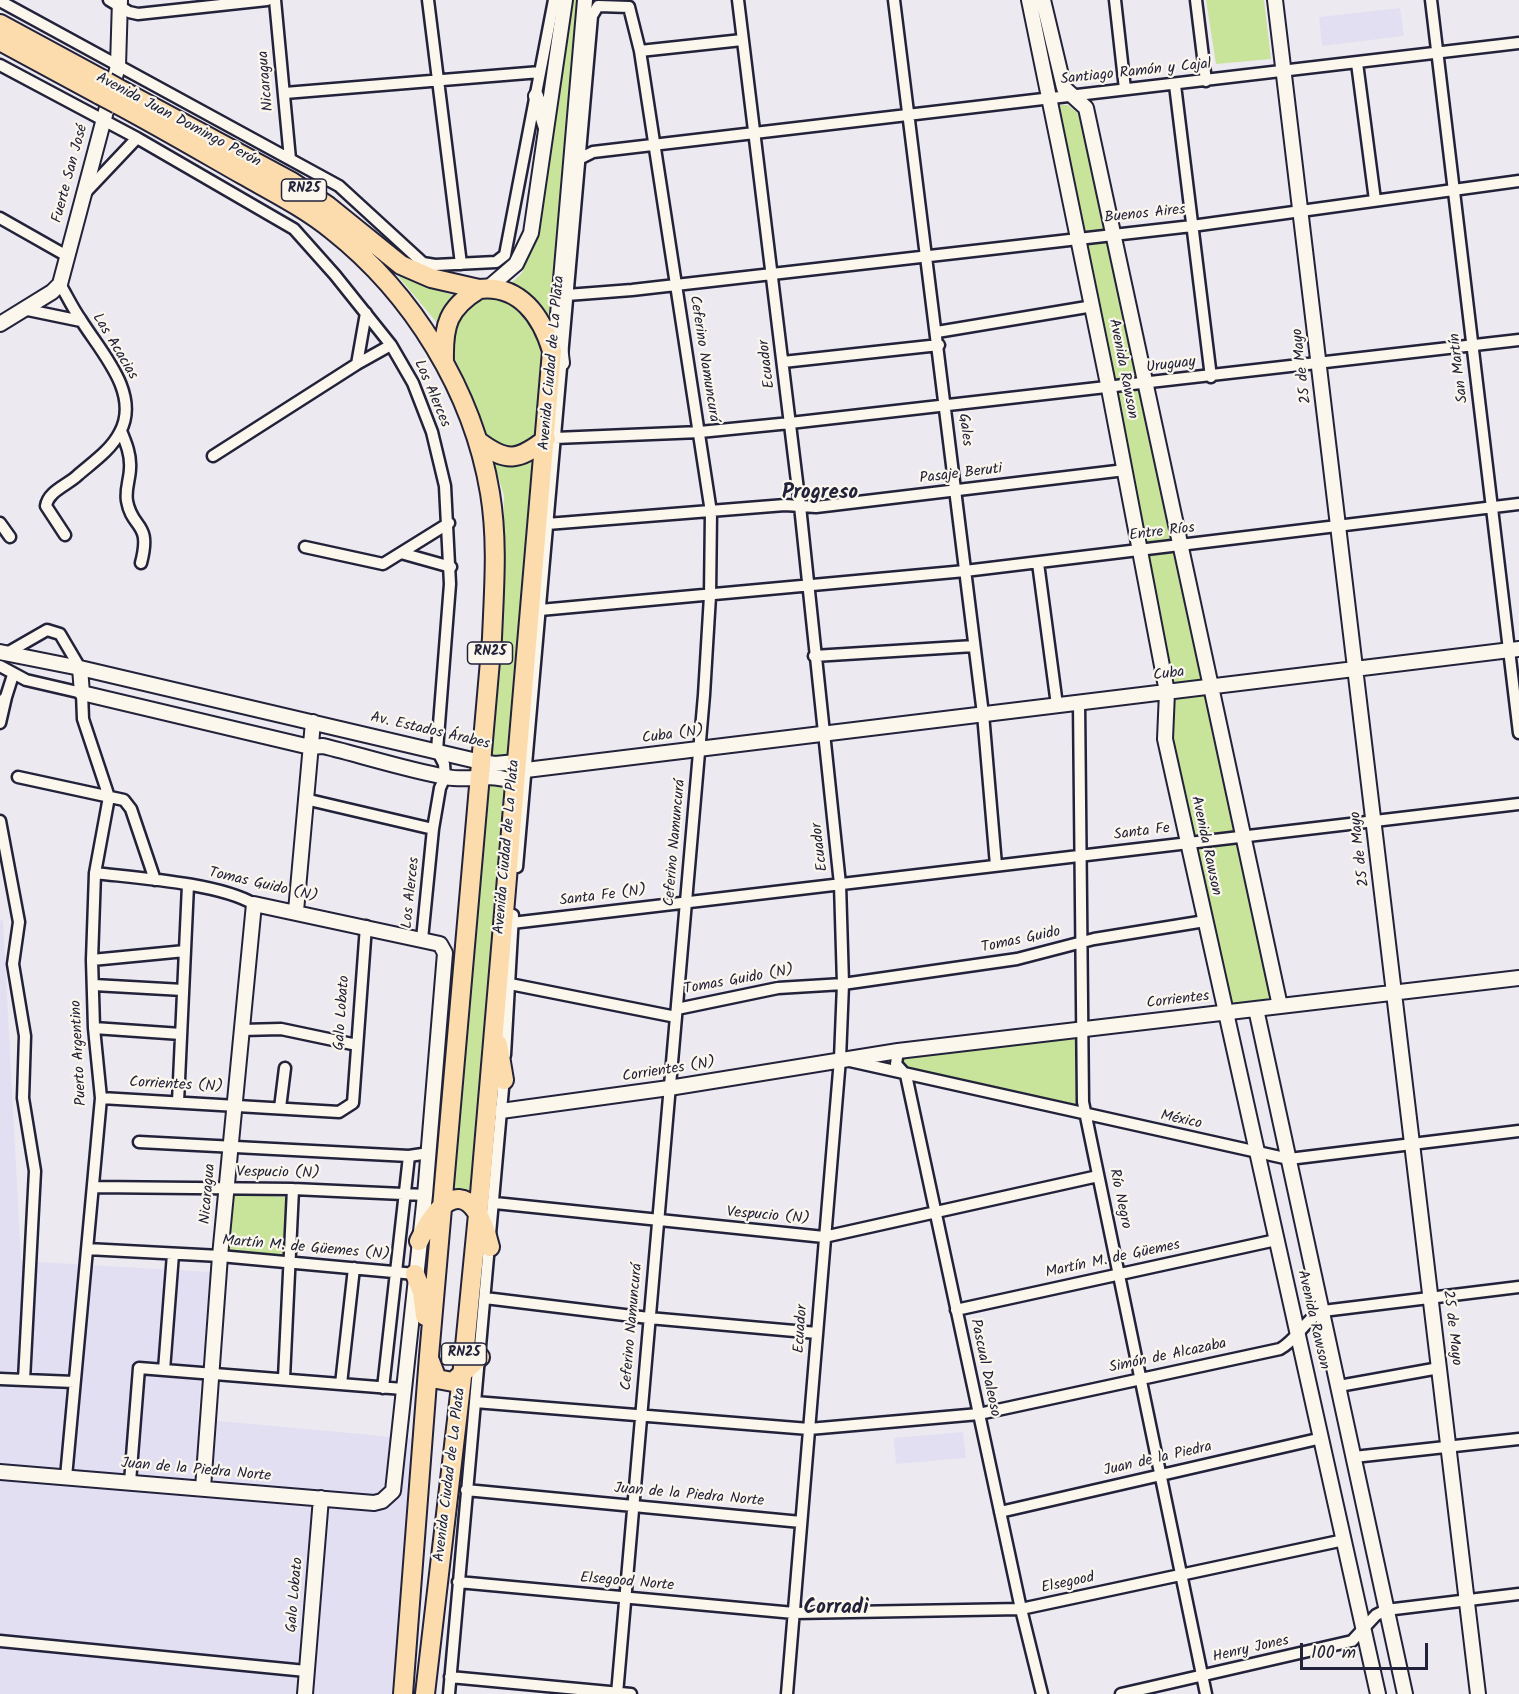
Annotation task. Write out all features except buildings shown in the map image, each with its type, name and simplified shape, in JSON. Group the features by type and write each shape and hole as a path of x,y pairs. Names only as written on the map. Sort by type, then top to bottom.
{"highway":[{"name":"Avenida Juan Domingo Perón","path":"0,24 103,88"},
{"name":"Avenida Juan Domingo Perón","path":"0,41 103,88 292,182 328,206 400,265 431,278 484,288 527,302 546,331 557,357"},
{"name":"Avenida Juan Domingo Perón","path":"120,97 332,229 394,290 444,361"},
{"path":"444,361 443,338 447,322 463,299 484,288"},
{"name":"Avenida Ciudad de La Plata","path":"425,1694 462,1377 493,1013 537,603 557,357"},
{"name":"RN25","path":"444,361 478,441"},
{"path":"478,441 495,454 514,458 525,455 550,439"},
{"name":"Avenida Ciudad de La Plata","path":"403,1694 429,1356 472,865 467,830 477,770 479,700 492,638 495,548 490,493 478,441"},
{"path":"537,603 543,568"},
{"path":"493,1013 504,1080"},
{"path":"419,1241 433,1215 451,1199 461,1198 477,1210 484,1223 490,1247"},
{"path":"406,1273 424,1302 431,1371 436,1378 453,1382 462,1377 480,1358"}],"street":[{"path":"116,2 138,14 202,4 267,0"},
{"name":"Nicaragua","path":"275,0 290,159"},
{"path":"428,0 461,264"},
{"path":"547,131 536,96 554,0"},
{"path":"484,288 516,264 531,233 565,0"},
{"name":"Ecuador","path":"738,0 800,506 822,734 840,884 843,984 840,1059 787,1694"},
{"name":"Gales","path":"894,0 928,256 983,714 996,865"},
{"name":"Avenida Rawson","path":"1029,0 1093,306 1167,692 1165,738 1378,1694"},
{"path":"1043,0 1059,75 1064,88 1086,108 1093,93"},
{"path":"1115,0 1125,89"},
{"path":"1196,0 1206,81"},
{"name":"25 de Mayo","path":"1275,0 1478,1694"},
{"name":"San Martín","path":"1431,0 1492,507 1514,650 1519,733"},
{"name":"Avenida Juan Domingo Perón","path":"0,1 290,159 355,197 423,263 461,264 502,260 508,248 536,96"},
{"name":"Fuerte San José","path":"60,284 118,66 116,2"},
{"name":"Ceferino Namuncurá","path":"590,5 622,5 628,7 632,13 640,51 711,512 710,596 699,750 617,1693"},
{"name":"Avenida Ciudad de La Plata","path":"557,357 567,295 580,158 590,5"},
{"name":"Avenida Ciudad de La Plata","path":"557,357 557,326 569,187 590,5"},
{"path":"640,51 742,40"},
{"name":"Santiago Ramón y Cajal","path":"580,158 593,152 1519,43"},
{"path":"1357,63 1375,200"},
{"name":"Los Alerces","path":"0,65 137,138 294,229 391,345 413,382 432,432 445,486 451,567 437,750 444,764 445,777 440,788 433,829 422,939"},
{"path":"285,93 540,72"},
{"path":"1175,85 1211,377"},
{"name":"Avenida Rawson","path":"1086,108 1280,1006"},
{"path":"82,196 137,138"},
{"path":"569,187 580,158"},
{"name":"Buenos Aires","path":"567,295 676,285 1078,237 1192,226 1519,181"},
{"path":"0,218 67,255"},
{"path":"0,324 52,292 60,284"},
{"name":"Las Acacias","path":"60,284 81,321 105,355 124,393 126,411 121,431"},
{"path":"937,332 1093,306"},
{"path":"23,309 81,321"},
{"path":"357,364 366,313"},
{"name":"Uruguay","path":"550,439 700,432 790,423 1211,377 1519,340"},
{"path":"213,456 357,364 391,345"},
{"path":"783,362 939,345"},
{"path":"65,535 46,506 47,501 50,496 75,479 104,453 121,431 128,448 130,469 126,492 127,504 143,531 146,545 141,563"},
{"name":"Avenida Ciudad de La Plata","path":"543,568 550,439"},
{"name":"Pasaje Beruti","path":"547,524 835,505 1125,470"},
{"name":"Entre Ríos","path":"537,603 710,596 807,587 1038,563 1519,504"},
{"path":"0,523 10,537"},
{"path":"304,547 383,564 449,523"},
{"path":"401,553 451,567"},
{"path":"1038,563 1056,705"},
{"path":"4,653 47,630 60,634 80,668 83,719 110,797"},
{"path":"814,656 974,646"},
{"name":"Cuba","path":"822,734 1514,650"},
{"name":"Av. Estados Árabes","path":"4,653 80,668 437,750 477,770 496,776 519,771"},
{"name":"Av. Estados Árabes","path":"0,666 13,675 82,693 310,747 323,746 445,777 477,770"},
{"path":"0,723 3,700 13,675"},
{"name":"Río Negro","path":"1079,702 1083,1102 1206,1694"},
{"path":"296,911 313,722"},
{"name":"Cuba (N)","path":"519,771 822,734"},
{"name":"Avenida Ciudad de La Plata","path":"449,1694 466,1490 495,1203 510,984 519,771"},
{"path":"18,777 124,800 131,809 155,880"},
{"name":"Puerto Argentino","path":"66,1477 101,1098 94,1028 92,960 95,873 110,797"},
{"path":"305,799 433,829"},
{"name":"Santa Fe","path":"840,884 1519,804"},
{"path":"0,820 19,922 13,964 25,1036 23,1098 35,1170 24,1380"},
{"name":"Tomas Guido (N)","path":"95,873 188,885 243,898 254,904 422,939"},
{"name":"Santa Fe (N)","path":"512,923 840,884"},
{"path":"178,1102 188,885"},
{"name":"Nicaragua","path":"203,1488 220,1256 254,904"},
{"name":"Tomas Guido","path":"843,984 1017,959 1082,942 1205,921"},
{"name":"Galo Lobato","path":"353,1103 366,926"},
{"path":"383,1388 406,1273 419,1241 429,1153 446,953 440,944 422,939"},
{"path":"92,960 185,951"},
{"name":"Corrientes","path":"840,1059 1083,1028 1519,978"},
{"name":"Tomas Guido (N)","path":"510,984 676,1013 778,988 843,984"},
{"path":"94,985 183,990"},
{"name":"Avenida Rawson","path":"1256,1009 1405,1694"},
{"path":"94,1028 181,1034"},
{"path":"242,1030 281,1029 357,1045"},
{"name":"Pascual Daleoso","path":"898,1051 896,1064 906,1075 1021,1610 1042,1694"},
{"name":"México","path":"840,1059 1086,1116 1288,1159 1519,1131"},
{"name":"Corrientes (N)","path":"501,1110 669,1088 840,1059"},
{"path":"280,1108 285,1068"},
{"name":"Corrientes (N)","path":"101,1098 339,1112 353,1103"},
{"path":"139,1142 409,1156 429,1153"},
{"path":"130,1482 139,1368 403,1389 406,1273 405,1195 409,1156"},
{"name":"Vespucio (N)","path":"495,1203 824,1237 1098,1176"},
{"name":"Vespucio (N)","path":"94,1187 293,1189 425,1195"},
{"path":"284,1378 293,1189"},
{"name":"Martín M. de Güemes","path":"956,1310 1276,1240"},
{"name":"Martín M. de Güemes (N)","path":"87,1249 220,1256 406,1273"},
{"path":"164,1370 173,1254"},
{"path":"341,1384 354,1268"},
{"path":"1323,1311 1519,1287"},
{"path":"485,1298 649,1318 817,1333"},
{"name":"Simón de Alcazaba","path":"475,1402 809,1429 979,1414 1280,1349 1290,1344 1311,1317 1323,1311"},
{"path":"1339,1386 1439,1368"},
{"path":"0,1379 74,1382"},
{"name":"Juan de la Piedra Norte","path":"0,1472 374,1503 388,1497 396,1483 403,1389"},
{"name":"Juan de la Piedra","path":"1000,1512 1322,1438"},
{"path":"1354,1457 1519,1439"},
{"name":"Juan de la Piedra Norte","path":"466,1490 633,1508 801,1522"},
{"name":"Galo Lobato","path":"304,1694 321,1498"},
{"name":"Elsegood","path":"794,1612 1021,1610 1344,1540"},
{"name":"Elsegood Norte","path":"458,1582 625,1599 794,1612"},
{"path":"1386,1610 1519,1594"},
{"name":"Henry Jones","path":"1121,1694 1352,1641 1376,1615 1386,1610"},
{"path":"0,1641 306,1671"},
{"path":"450,1677 631,1694"}],"shaded area":[{"path":"1400,8 1404,36 1322,46 1319,17"},
{"path":"0,920 3,921 21,1261 210,1272 198,1419 415,1439 392,1694 0,1694"},
{"path":"963,1432 966,1458 896,1464 894,1438"}],"green space":[{"path":"573,0 578,0 549,316 525,295 507,287 522,273 538,235"},
{"path":"1206,0 1264,0 1271,59 1216,64"},
{"path":"1057,105 1068,105 1081,116 1273,1001 1228,1004 1169,734"},
{"path":"399,270 421,284 458,297 438,324 398,276"},
{"path":"484,294 506,300 523,310 546,345 538,439 517,453 488,443 474,400 449,346 460,315"},
{"path":"536,458 512,752 506,758 495,758 487,753 500,627 504,495 494,463 522,465"},
{"path":"491,782 502,782 509,789 475,1199 461,1190 449,1195 484,788"},
{"path":"1075,1039 1076,1105 904,1069 899,1062 900,1056"},
{"path":"234,1194 286,1197 283,1254 229,1252"}],"district":[{"name":"Progreso","path":"820,494"},
{"name":"Corradi","path":"836,1609"}]}
